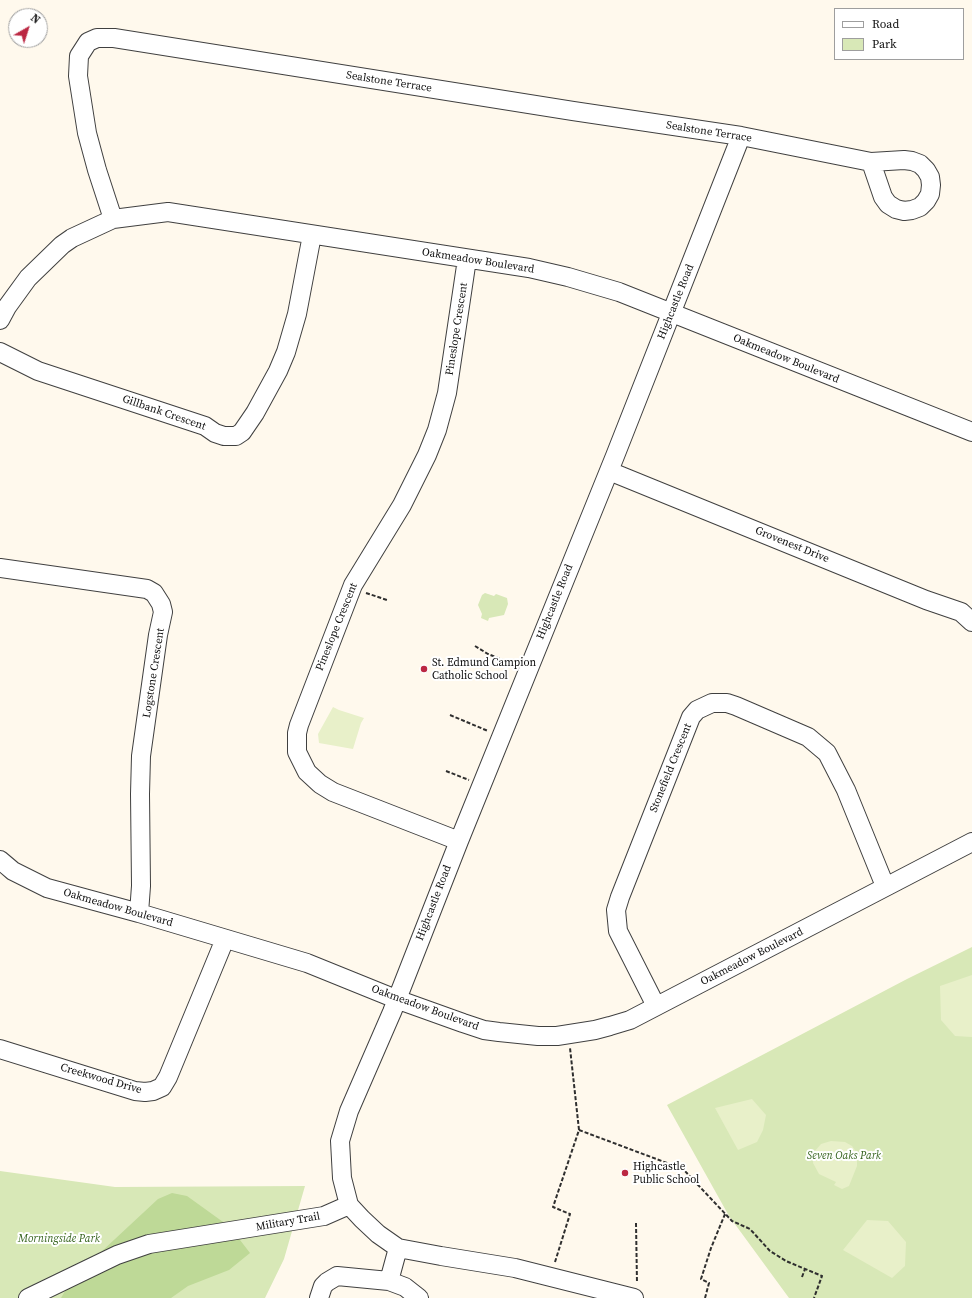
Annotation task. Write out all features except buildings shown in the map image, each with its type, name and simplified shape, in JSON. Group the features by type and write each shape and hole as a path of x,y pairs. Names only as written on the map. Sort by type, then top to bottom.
{"street":[{"name":"Sealstone Terrace","path":"113,219 96,170 87,133 78,76 79,56 88,42 97,38 114,38 565,110 741,136 871,162"},
{"name":"Highcastle Road","path":"349,1205 342,1178 340,1152 342,1133 349,1111 396,999 481,785 609,471 741,136"},
{"name":"Oakmeadow Boulevard","path":"0,320 7,307 28,278 62,245 83,232 113,219 168,212 529,268 568,277 619,292 948,424 972,432"},
{"name":"Gillbank Crescent","path":"0,352 38,371 205,426 215,433 224,436 236,436 242,432 248,424 278,371 286,352 297,314 312,234"},
{"name":"Pineslope Crescent","path":"459,841 333,792 320,784 306,772 297,752 297,733 352,588 402,505 427,455 437,430 446,393 468,259"},
{"name":"Grovenest Drive","path":"609,471 926,600 961,612 972,622"},
{"name":"Logstone Crescent","path":"0,568 147,589 154,592 161,604 163,612 158,635 141,756 141,886 139,912"},
{"name":"Stonefield Crescent","path":"656,1006 618,931 616,910 691,716 697,710 712,703 726,703 736,706 808,737 827,753 846,790 885,886"},
{"name":"Oakmeadow Boulevard","path":"0,860 13,871 47,888 139,912 307,963 396,999 484,1030 538,1036 568,1035 630,1020 972,842"},
{"name":"Creekwood Drive","path":"0,1049 135,1091 149,1092 162,1087 168,1077 225,938"},
{"path":"349,1205 378,1234 398,1248 515,1268 631,1298"},
{"name":"Military Trail","path":"28,1298 117,1256 149,1244 324,1216 349,1205"},
{"path":"389,1281 398,1248"},
{"path":"319,1298 327,1282 337,1276 389,1281 405,1287 419,1298"}],"path":[{"path":"352,588 387,600"},
{"path":"475,646 488,654 527,671"},
{"path":"450,715 501,737"},
{"path":"446,771 481,785"},
{"path":"550,1277 570,1214 553,1207 579,1130 568,1035"},
{"path":"579,1130 682,1169 732,1221 750,1229 770,1251 786,1262 822,1276 814,1298"},
{"path":"704,1298 709,1283 701,1279 710,1248 725,1214"},
{"path":"631,1298 637,1285 636,1223"},
{"path":"802,1277 804,1269"}],"green space":[{"path":"485,593 494,596 496,594 507,598 508,604 504,615 489,618 488,621 481,618 482,614 478,605 482,595"},
{"path":"333,707 364,718 353,749 319,743 318,734"},
{"name":"Seven Oaks Park","path":"972,947 972,1298 789,1298 729,1216 667,1105 907,979"},
{"path":"972,975 972,1037 955,1036 941,1020 940,986"},
{"path":"752,1099 766,1115 763,1130 757,1142 738,1150 715,1108"},
{"path":"831,1141 845,1142 852,1146 857,1153 857,1166 849,1186 842,1189 834,1185 836,1182 819,1174 813,1163 814,1152 821,1144"},
{"name":"Morningside Park","path":"0,1171 115,1187 305,1186 284,1259 265,1298 0,1298"},
{"path":"172,1193 187,1196 230,1227 250,1253 229,1270 188,1286 171,1298 61,1298 72,1279 158,1199"},
{"path":"867,1220 888,1221 906,1242 905,1266 892,1278 843,1250"}],"place":[{"name":"St. Edmund Campion Catholic School","path":"424,669"},
{"name":"Highcastle Public School","path":"625,1173"}]}
